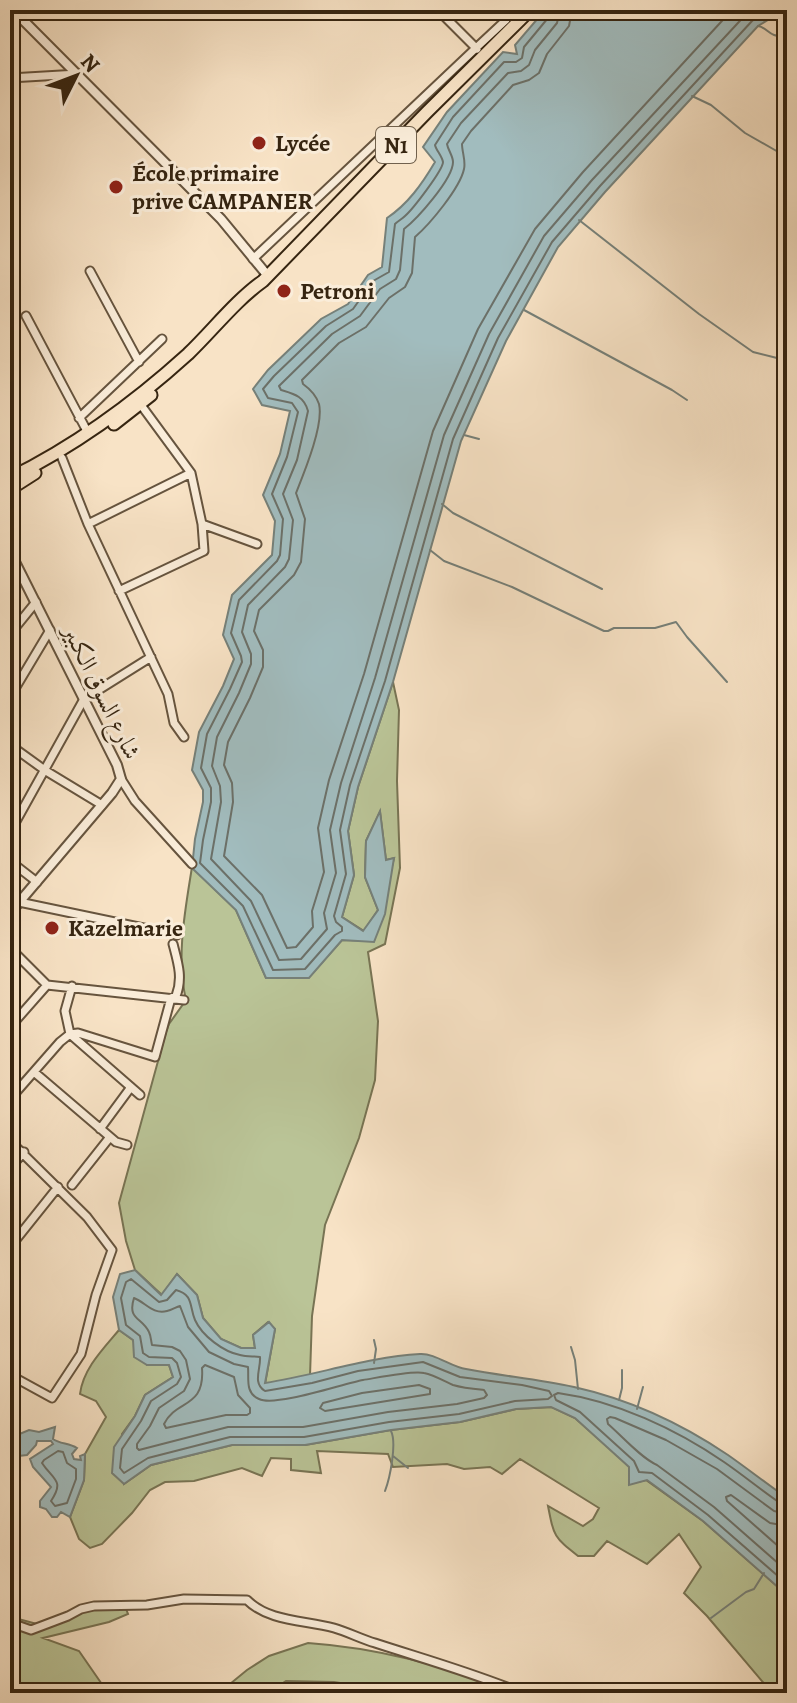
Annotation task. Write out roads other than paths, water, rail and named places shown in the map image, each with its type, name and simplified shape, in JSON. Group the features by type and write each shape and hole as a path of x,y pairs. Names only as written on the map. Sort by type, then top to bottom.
{"highway":[{"name":"N1","path":"10,489 92,440 141,405 195,356 480,51 530,10"},
{"name":"N1","path":"10,478 88,433 148,390 266,279"}],"street":[{"path":"13,10 221,219 266,279"},
{"path":"438,10 480,51"},
{"path":"253,259 480,51 511,10"},
{"path":"10,78 78,74"},
{"path":"90,271 139,362"},
{"path":"26,316 88,433"},
{"path":"79,418 162,339"},
{"path":"119,591 204,551 202,524 191,473 141,405"},
{"path":"62,458 88,524 168,694 174,723 184,737"},
{"path":"88,524 191,473"},
{"path":"202,524 257,544"},
{"name":"شارع السوق الكبير","path":"10,913 121,779 117,765 11,556"},
{"path":"10,634 36,602"},
{"path":"10,697 50,630"},
{"path":"10,832 84,699 151,657"},
{"path":"10,745 102,805"},
{"path":"121,779 135,801 192,864"},
{"path":"10,861 37,882"},
{"path":"19,902 177,935"},
{"path":"10,1099 70,1034 78,1033 155,1057 171,998 176,996 180,986 173,944"},
{"path":"10,948 47,985 184,1000"},
{"path":"10,1027 47,985"},
{"path":"72,986 65,1011 70,1034 140,1095"},
{"path":"34,1072 116,1142 127,1145"},
{"path":"100,1129 131,1087"},
{"path":"72,1185 110,1137"},
{"path":"10,1141 87,1217 112,1250 96,1295 81,1354 52,1398 10,1375"},
{"path":"10,1168 24,1152"},
{"path":"10,1247 58,1187"},
{"path":"10,1625 31,1630 94,1606 132,1606 199,1599 247,1600 255,1608 278,1617 336,1628 522,1693"}],"water":[{"path":"545,10 572,13 570,10 784,10 758,26 558,247 506,341 461,441 393,682 358,787 348,831 354,875 342,917 363,931 378,910 365,877 366,841 380,811 386,860 394,858 385,914 374,942 342,940 309,978 266,978 236,910 192,868 203,790 192,770 199,732 234,659 223,635 232,595 272,555 275,521 263,495 280,454 290,411 262,405 253,389 268,370 321,319 348,304 368,275 382,267 387,218 414,193 435,162 423,147 447,112 503,52 517,54 515,45"},
{"path":"135,1270 161,1295 177,1274 197,1295 203,1318 221,1339 241,1348 255,1348 253,1335 269,1322 275,1329 265,1383 381,1359 426,1354 460,1368 594,1392 673,1423 728,1455 787,1498 787,1595 703,1521 647,1480 629,1485 629,1467 575,1418 551,1407 516,1409 460,1422 305,1445 232,1445 151,1465 124,1484 112,1473 114,1447 145,1395 173,1377 169,1365 147,1365 134,1357 133,1340 119,1330 113,1297 120,1274"},
{"path":"55,1427 53,1439 77,1448 72,1454 74,1459 81,1460 80,1456 85,1454 84,1480 70,1517 61,1512 57,1517 52,1517 40,1507 40,1501 51,1487 30,1459 53,1444 51,1441 37,1441 27,1455 10,1457 10,1438 29,1430 39,1432"}],"waterway":[{"path":"758,26 787,39"},
{"path":"692,96 711,105 745,133 787,157"},
{"path":"579,220 753,352 777,358 787,366"},
{"path":"524,310 687,400"},
{"path":"464,435 479,439"},
{"path":"442,504 453,513 602,589"},
{"path":"430,550 444,561 512,587 604,631 614,628 655,628 676,622 727,682"},
{"path":"374,1340 374,1363"},
{"path":"571,1347 578,1389"},
{"path":"619,1400 622,1370"},
{"path":"637,1409 643,1387"},
{"path":"385,1491 393,1452 391,1431"},
{"path":"393,1456 408,1468"},
{"path":"711,1618 754,1589 764,1573"}],"place":[{"name":"Lycée","path":"259,143"},
{"name":"École primaire prive CAMPANER","path":"116,187"},
{"name":"Petroni","path":"284,291"},
{"name":"Kazelmarie","path":"52,928"}]}
